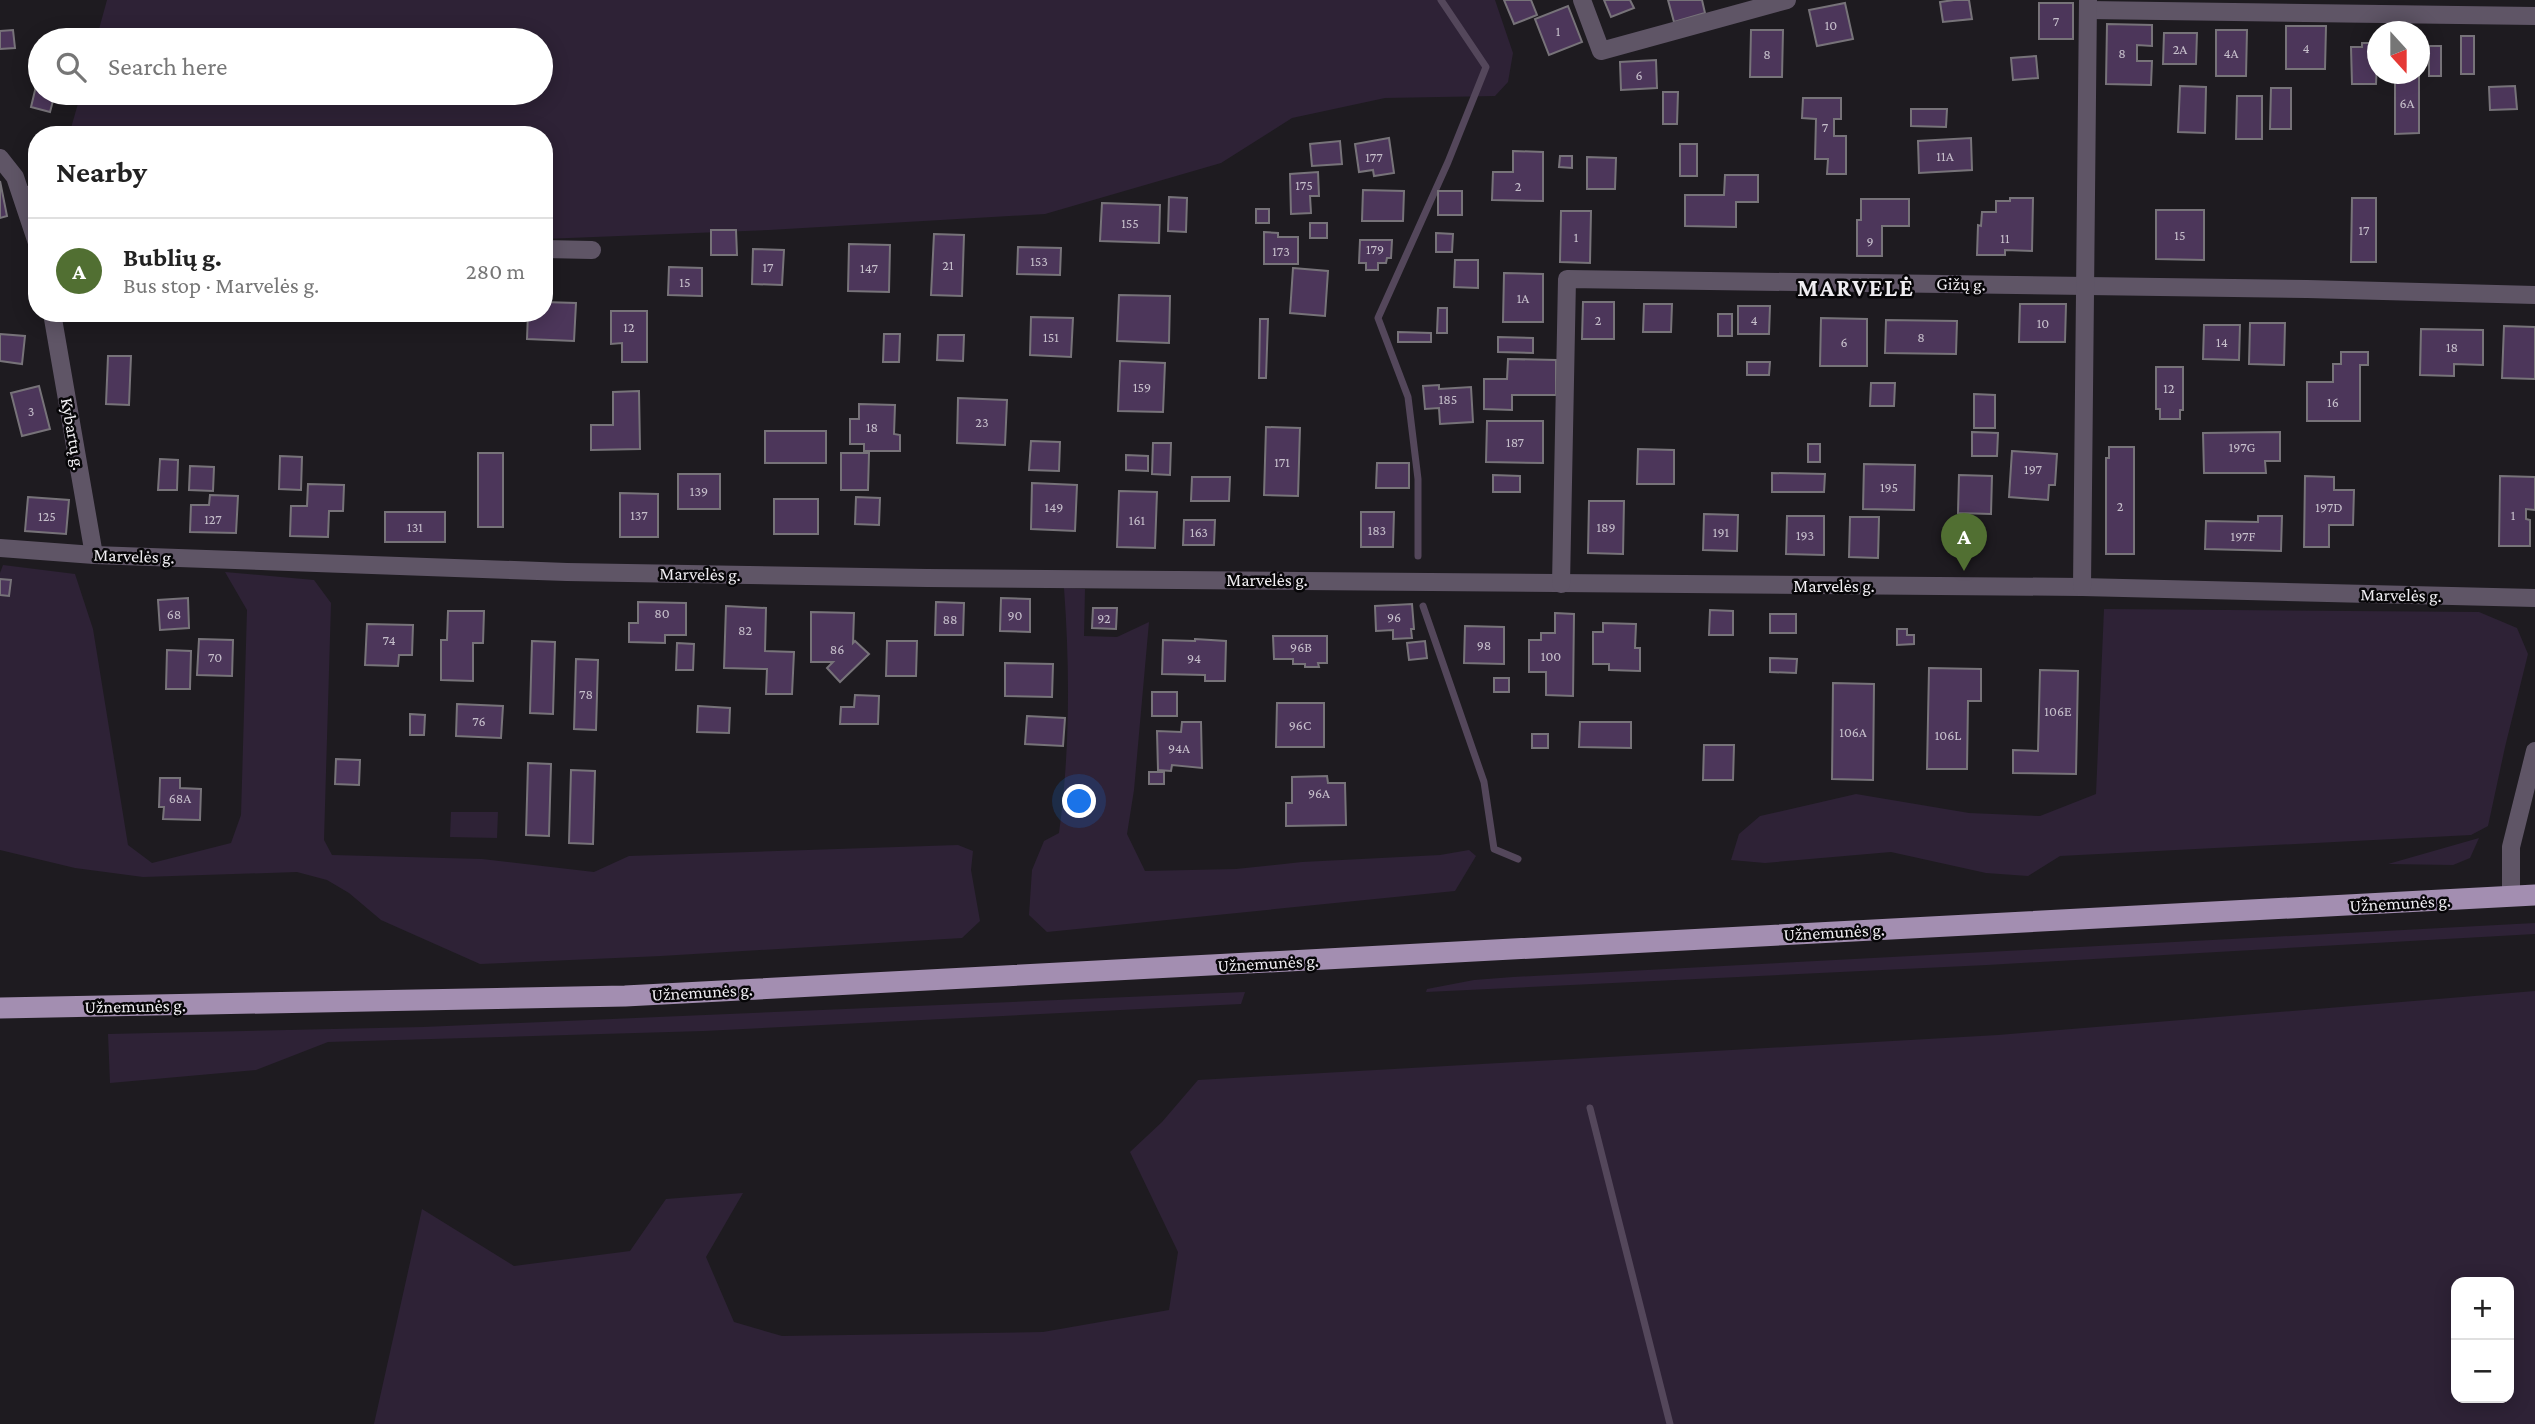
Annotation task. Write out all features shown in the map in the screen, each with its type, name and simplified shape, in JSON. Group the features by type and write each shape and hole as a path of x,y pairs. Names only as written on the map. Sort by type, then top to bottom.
{"main road":[{"name":"Užnemunės g.","path":"0,1008 625,996 2535,895"}],"street":[{"path":"1583,0 1601,51 1787,0"},
{"path":"2082,587 2088,5 2535,16"},
{"path":"0,158 15,177 28,216"},
{"path":"553,250 592,250"},
{"name":"Gižų g.","path":"1561,584 1567,279 2535,295"},
{"name":"Kybartų g.","path":"53,322 94,555"},
{"name":"Marvelės g.","path":"0,548 94,555 567,572 1561,584 2082,587 2535,598"},
{"path":"2511,897 2511,847 2535,751"}],"shaded area":[{"path":"107,0 1495,0 1513,53 1508,82 1495,96 1385,98 1292,118 1221,163 1045,214 769,230 553,239 553,126 72,126 78,105 553,105 553,28 99,28"},
{"path":"3,565 75,574 93,629 128,845 152,863 231,843 241,815 247,610 225,572 314,580 331,603 324,840 332,855 482,859 594,872 629,856 958,845 973,851 971,870 980,921 962,938 480,964 381,920 349,893 327,880 297,872 143,877 75,868 0,850 0,573"},
{"path":"1064,588 1085,589 1084,636 1117,637 1149,622 1134,790 1127,834 1145,871 1236,869 1302,862 1440,855 1469,850 1476,856 1455,891 1047,932 1029,915 1032,870 1044,841 1059,833 1063,803 1068,710"},
{"path":"2104,609 2479,612 2517,628 2528,654 2488,826 2471,835 2060,856 2028,876 1986,873 1891,852 1765,863 1731,860 1739,834 1760,816 1856,794 1969,813 2040,816 2096,794"},
{"path":"451,812 498,812 497,838 450,837"},
{"path":"2479,838 2470,858 2453,865 2388,864"},
{"path":"2535,923 2535,934 1987,965 1426,992 1427,989 1474,980 1513,977"},
{"path":"2535,991 2535,1424 374,1424 422,1209 514,1266 630,1251 666,1199 743,1193 706,1257 734,1322 782,1336 1043,1332 1169,1310 1178,1252 1130,1152 1162,1122 1198,1080 1998,1035"},
{"path":"1245,992 1241,1004 704,1031 328,1042 256,1070 110,1083 108,1034 423,1027"}],"building":[{"path":"1504,0 1531,0 1537,15 1514,24"},
{"path":"1604,0 1630,0 1634,8 1611,17"},
{"path":"1668,0 1702,0 1705,13 1674,22"},
{"path":"1969,0 1972,19 1943,22 1940,2"},
{"path":"1845,3 1853,39 1817,46 1809,10"},
{"path":"2039,3 2073,3 2073,39 2039,39"},
{"path":"1568,6 1582,42 1549,55 1535,19"},
{"path":"2107,24 2152,25 2152,46 2137,45 2137,61 2152,61 2151,85 2106,84"},
{"path":"2286,26 2326,26 2325,69 2286,69"},
{"path":"13,30 15,48 0,49 0,31"},
{"path":"1751,30 1783,30 1782,77 1750,77"},
{"path":"2216,30 2247,30 2246,76 2216,76"},
{"path":"2164,33 2197,33 2196,64 2163,64"},
{"path":"2461,36 2474,36 2474,74 2461,74"},
{"path":"2362,43 2367,43 2367,84 2352,84 2351,47 2362,47"},
{"path":"2430,46 2441,46 2441,76 2430,76"},
{"path":"2036,56 2038,78 2013,80 2011,58"},
{"path":"1656,60 1657,88 1621,90 1620,62"},
{"path":"2395,84 2419,84 2419,133 2395,134"},
{"path":"2180,86 2206,87 2205,133 2178,132"},
{"path":"2515,86 2517,109 2490,110 2489,87"},
{"path":"2271,88 2291,88 2291,129 2270,129"},
{"path":"1663,92 1678,92 1677,124 1663,124"},
{"path":"2237,96 2262,96 2262,139 2236,139"},
{"path":"1803,98 1841,98 1841,119 1834,119 1834,136 1846,136 1846,174 1827,174 1828,159 1815,159 1816,119 1802,118"},
{"path":"31,105 52,105 50,112"},
{"path":"1911,109 1947,109 1946,127 1911,126"},
{"path":"1389,138 1394,173 1374,176 1373,170 1359,172 1355,144"},
{"path":"1971,138 1972,170 1919,173 1918,141"},
{"path":"1340,141 1342,164 1312,166 1310,144"},
{"path":"1680,144 1697,144 1697,176 1680,176"},
{"path":"1513,151 1543,152 1543,201 1492,200 1493,172 1513,172"},
{"path":"1560,156 1572,156 1572,168 1559,167"},
{"path":"1587,157 1616,158 1615,189 1587,189"},
{"path":"1318,172 1319,196 1310,196 1311,213 1291,214 1290,174"},
{"path":"1725,175 1758,175 1758,202 1736,202 1736,227 1685,226 1685,195 1724,195"},
{"path":"0,181 7,216 0,218"},
{"path":"1363,190 1404,191 1403,221 1362,221"},
{"path":"1438,191 1462,191 1462,215 1438,215"},
{"path":"1169,197 1187,198 1186,232 1168,231"},
{"path":"2010,198 2033,198 2032,251 2005,250 2005,255 1977,255 1978,225 1981,226 1982,212 1996,212 1996,201 2010,201"},
{"path":"2352,198 2376,198 2376,262 2351,262"},
{"path":"1861,199 1909,199 1909,226 1882,226 1882,256 1857,256 1857,220 1861,220"},
{"path":"1102,203 1160,205 1159,243 1100,241"},
{"path":"1256,209 1269,209 1269,223 1256,223"},
{"path":"2156,210 2204,210 2204,260 2156,259"},
{"path":"1561,211 1591,211 1590,263 1560,262"},
{"path":"1310,223 1327,223 1327,238 1310,238"},
{"path":"711,230 736,230 737,255 711,255"},
{"path":"1264,232 1278,233 1278,237 1298,237 1298,264 1264,264"},
{"path":"1436,233 1453,234 1452,252 1436,252"},
{"path":"934,234 964,235 962,296 931,295"},
{"path":"1360,240 1392,240 1391,258 1387,258 1386,263 1378,263 1378,270 1366,270 1366,263 1359,263"},
{"path":"849,244 890,245 889,292 848,291"},
{"path":"1018,247 1061,248 1060,275 1017,274"},
{"path":"753,249 784,250 782,285 752,284"},
{"path":"1455,260 1478,260 1478,288 1454,287"},
{"path":"669,267 702,268 702,296 668,295"},
{"path":"1293,268 1328,271 1325,316 1290,313"},
{"path":"1504,273 1543,274 1543,322 1503,322"},
{"path":"1119,295 1170,296 1169,343 1117,341"},
{"path":"553,302 576,303 574,341 527,339 528,322 553,322"},
{"path":"1583,302 1614,302 1614,339 1582,339"},
{"path":"1644,304 1672,304 1671,332 1643,332"},
{"path":"2020,304 2066,304 2065,342 2019,342"},
{"path":"1738,306 1770,306 1769,334 1738,334"},
{"path":"1438,308 1447,308 1447,333 1437,333"},
{"path":"611,311 647,311 647,362 622,362 622,343 611,344"},
{"path":"1718,314 1732,314 1732,336 1718,336"},
{"path":"1031,317 1073,318 1071,357 1030,355"},
{"path":"1821,318 1867,319 1867,366 1820,366"},
{"path":"1260,319 1268,319 1266,378 1259,378"},
{"path":"1886,320 1957,321 1956,354 1885,353"},
{"path":"2250,323 2285,323 2284,365 2249,364"},
{"path":"2204,325 2240,325 2239,360 2203,359"},
{"path":"2504,326 2535,327 2535,379 2502,378"},
{"path":"2421,329 2483,330 2483,365 2454,364 2454,376 2420,375"},
{"path":"1398,332 1431,333 1431,342 1398,342"},
{"path":"0,334 25,336 22,364 0,361"},
{"path":"884,334 900,334 899,362 883,362"},
{"path":"938,335 964,335 963,361 937,360"},
{"path":"1498,337 1533,338 1533,353 1498,352"},
{"path":"2341,352 2368,352 2368,365 2360,365 2360,421 2307,421 2307,382 2333,382 2333,364 2341,364"},
{"path":"108,356 131,356 129,405 106,404"},
{"path":"1508,359 1556,360 1556,395 1512,395 1512,410 1484,409 1484,379 1507,379"},
{"path":"1120,361 1165,363 1163,412 1118,411"},
{"path":"1747,362 1770,362 1769,375 1747,375"},
{"path":"2156,367 2183,367 2183,410 2180,410 2180,419 2160,419 2160,409 2156,409"},
{"path":"1871,383 1895,383 1894,406 1870,406"},
{"path":"1439,385 1439,389 1471,387 1473,422 1440,424 1439,408 1425,409 1423,386"},
{"path":"39,386 50,429 22,436 11,393"},
{"path":"639,391 640,449 591,450 591,425 613,425 613,392"},
{"path":"1974,394 1995,395 1995,428 1974,428"},
{"path":"958,398 1007,400 1005,445 957,443"},
{"path":"859,404 895,405 894,434 900,435 900,451 864,451 864,444 850,444 850,419 859,419"},
{"path":"1487,421 1543,421 1543,463 1486,462"},
{"path":"1266,427 1300,428 1298,496 1264,495"},
{"path":"765,431 826,431 826,463 765,463"},
{"path":"1972,432 1998,433 1997,456 1972,456"},
{"path":"2280,432 2280,461 2265,461 2266,473 2204,473 2203,433"},
{"path":"1031,441 1060,442 1059,471 1029,470"},
{"path":"1153,443 1171,443 1170,475 1152,474"},
{"path":"1808,444 1820,444 1820,462 1808,462"},
{"path":"2109,447 2134,447 2134,554 2106,554 2106,458 2109,458"},
{"path":"1638,449 1674,450 1674,484 1637,484"},
{"path":"2012,451 2057,454 2055,485 2049,485 2048,500 2009,497"},
{"path":"478,453 503,453 503,527 478,527"},
{"path":"841,453 869,453 868,490 841,490"},
{"path":"1126,455 1148,456 1148,471 1126,470"},
{"path":"280,456 302,457 301,490 279,489"},
{"path":"160,459 178,460 177,490 158,490"},
{"path":"1377,463 1409,463 1409,488 1376,488"},
{"path":"1864,464 1915,465 1914,510 1863,509"},
{"path":"190,466 214,467 213,491 189,490"},
{"path":"1772,473 1825,474 1824,492 1772,492"},
{"path":"678,474 720,474 720,509 678,509"},
{"path":"1493,475 1520,476 1520,492 1493,492"},
{"path":"1959,475 1992,476 1991,514 1958,513"},
{"path":"2305,476 2334,477 2334,490 2354,490 2353,525 2329,525 2329,547 2304,547"},
{"path":"2500,476 2535,477 2535,510 2526,509 2526,519 2530,520 2530,546 2499,546"},
{"path":"1192,477 1230,477 1229,501 1191,501"},
{"path":"1032,483 1077,485 1075,531 1031,529"},
{"path":"308,484 344,485 343,511 329,511 328,537 290,536 291,506 307,506"},
{"path":"1119,491 1157,492 1155,548 1117,547"},
{"path":"620,493 658,494 658,537 620,537"},
{"path":"210,495 238,496 236,533 190,532 191,505 209,505"},
{"path":"28,497 69,500 66,534 25,531"},
{"path":"856,497 880,498 879,525 855,524"},
{"path":"774,499 818,499 818,534 774,534"},
{"path":"1589,501 1624,501 1623,554 1588,553"},
{"path":"385,512 445,512 445,542 385,542"},
{"path":"1361,512 1394,512 1393,547 1361,547"},
{"path":"1704,514 1738,515 1737,551 1703,550"},
{"path":"1787,516 1824,516 1824,555 1786,554"},
{"path":"2258,516 2282,516 2281,551 2205,549 2206,521 2258,522"},
{"path":"1850,517 1879,517 1878,558 1849,557"},
{"path":"1184,520 1215,520 1214,545 1183,545"},
{"path":"0,579 11,580 9,596 0,595"},
{"path":"188,598 189,628 160,630 158,600"},
{"path":"1001,598 1030,599 1030,632 1000,631"},
{"path":"638,602 686,603 686,635 665,635 665,643 629,642 629,623 638,623"},
{"path":"936,602 964,603 963,635 935,635"},
{"path":"1412,604 1412,638 1393,639 1393,630 1376,631 1375,606"},
{"path":"726,606 766,608 765,651 794,652 792,694 766,694 767,669 724,668"},
{"path":"1093,608 1117,608 1116,629 1092,628"},
{"path":"1710,610 1733,611 1733,635 1709,635"},
{"path":"448,611 484,611 483,643 473,643 473,681 441,680 441,640 447,640"},
{"path":"811,612 854,613 853,643 855,641 869,654 840,682 827,668 833,662 811,662"},
{"path":"1555,613 1574,614 1573,696 1546,695 1546,672 1529,672 1529,640 1541,640 1541,633 1555,633"},
{"path":"1770,614 1796,614 1796,633 1770,633"},
{"path":"1603,623 1636,624 1635,648 1640,648 1640,671 1609,670 1609,664 1593,664 1593,632 1603,632"},
{"path":"367,624 413,625 412,655 399,655 398,666 365,665"},
{"path":"1465,626 1504,627 1504,664 1464,663"},
{"path":"1897,629 1907,629 1907,635 1914,635 1914,644 1897,645"},
{"path":"1273,636 1327,636 1327,663 1318,663 1319,667 1305,667 1305,664 1293,664 1293,659 1274,659"},
{"path":"199,639 233,640 232,676 197,675"},
{"path":"1163,640 1226,641 1225,681 1205,681 1205,675 1162,674"},
{"path":"532,641 555,642 553,714 530,713"},
{"path":"887,641 917,641 916,676 886,676"},
{"path":"1425,641 1427,658 1409,660 1407,643"},
{"path":"677,643 694,644 693,670 676,670"},
{"path":"167,650 191,651 190,689 166,689"},
{"path":"1770,658 1797,659 1796,673 1770,672"},
{"path":"576,659 598,660 596,730 574,729"},
{"path":"1005,663 1053,664 1052,697 1005,696"},
{"path":"1929,668 1981,669 1981,701 1968,701 1967,769 1927,769"},
{"path":"2040,670 2078,671 2076,774 2013,773 2013,750 2038,751"},
{"path":"1494,678 1509,678 1509,692 1494,692"},
{"path":"1833,683 1874,684 1873,780 1832,779"},
{"path":"1152,692 1177,692 1177,716 1152,716"},
{"path":"855,695 879,696 878,724 840,724 841,707 854,707"},
{"path":"1277,703 1324,703 1324,747 1276,747"},
{"path":"457,704 503,706 501,738 456,736"},
{"path":"698,706 730,708 729,733 697,732"},
{"path":"410,714 425,715 424,735 410,735"},
{"path":"1027,716 1065,718 1063,746 1025,744"},
{"path":"1182,722 1201,722 1202,768 1172,765 1171,771 1158,770 1157,731 1181,732"},
{"path":"1580,722 1631,722 1631,748 1579,747"},
{"path":"1532,734 1548,734 1548,748 1532,748"},
{"path":"1704,745 1734,745 1733,780 1703,780"},
{"path":"336,759 360,760 359,785 335,784"},
{"path":"528,763 551,764 549,836 526,835"},
{"path":"571,770 595,771 593,844 569,843"},
{"path":"1149,772 1164,772 1164,784 1149,784"},
{"path":"1327,776 1328,783 1345,783 1346,825 1286,826 1286,803 1292,803 1292,777"},
{"path":"160,778 180,778 180,788 201,789 200,820 163,819 164,807 159,807"}],"waterway":[{"path":"1418,556 1418,479 1408,397 1378,318 1448,162 1486,67 1441,0"},
{"path":"1423,606 1484,782 1494,849 1518,859"},
{"path":"1590,1108 1670,1424"}],"place":[{"name":"Bublių g.","path":"1964,571"}],"district":[{"name":"MARVELĖ","path":"1856,287"}]}
